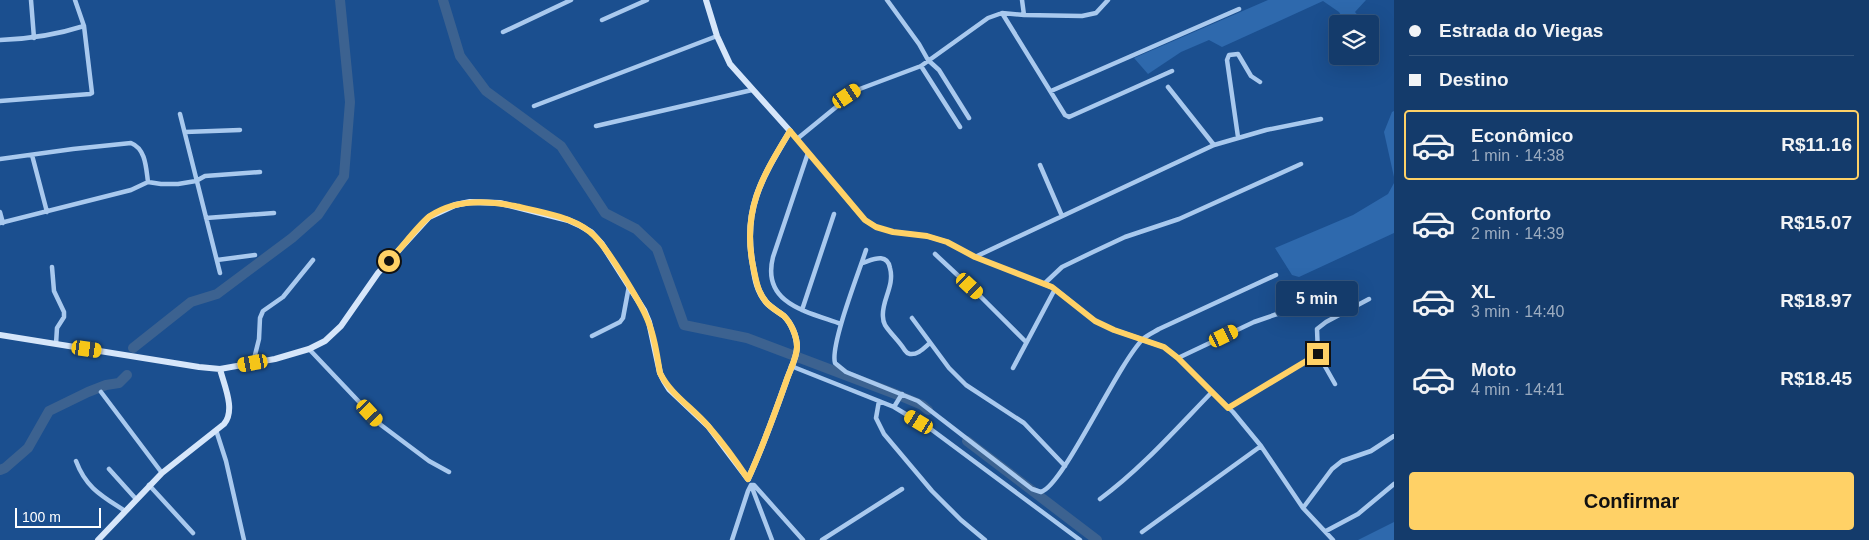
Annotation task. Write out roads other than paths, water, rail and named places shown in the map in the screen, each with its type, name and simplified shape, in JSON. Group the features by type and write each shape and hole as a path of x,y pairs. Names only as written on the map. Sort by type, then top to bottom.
{"street":[{"path":"30,0 34,38"},
{"path":"0,102 91,94 92,88 84,26 75,0"},
{"path":"503,32 571,0"},
{"path":"602,20 647,0"},
{"path":"706,0 717,36 730,64 798,139 865,220 876,227 893,232 927,236 947,242 975,257 1055,289 1095,321 1114,330 1164,347 1178,358 1228,408 1262,446 1303,508 1333,540"},
{"path":"887,0 919,44 928,60 939,70 969,118"},
{"path":"1022,0 1024,15"},
{"path":"798,139 857,90 921,66 988,18 1002,12 1024,15 1082,16 1096,13 1108,0"},
{"path":"1050,91 1239,9"},
{"path":"1002,12 1065,115 1069,117 1172,71"},
{"path":"0,40 56,35 84,26"},
{"path":"534,106 717,36"},
{"path":"1238,137 1227,60 1229,55 1238,54 1251,76 1260,82"},
{"path":"921,66 960,127"},
{"path":"1168,87 1214,145"},
{"path":"596,126 752,90"},
{"path":"180,114 220,273"},
{"path":"975,257 1214,145 1238,137 1321,119"},
{"path":"185,132 240,130"},
{"path":"732,540 759,455 797,348 792,328 784,316 767,304 756,283 752,259 750,225 756,194 773,158 790,131"},
{"path":"0,160 131,143 136,145 143,153 148,182"},
{"path":"808,153 770,268 770,277 776,290 792,306 841,324"},
{"path":"32,155 47,212"},
{"path":"1044,284 1062,267 1084,256 1125,237 1179,219 1301,164"},
{"path":"1040,165 1062,216"},
{"path":"0,212 1,223 131,190 148,182 162,184 196,181 205,176 260,172"},
{"path":"0,336 176,364 220,369 275,359 309,349 325,341 341,326 378,273 429,217 455,205 470,202 500,203 558,218 579,225 591,232 602,244 644,310 649,322 660,373 669,389 708,426 750,482 772,540"},
{"path":"206,218 274,213"},
{"path":"802,310 834,214"},
{"path":"866,250 841,324 834,356 838,367 918,401 1038,492 1045,491 1065,466 1113,382 1143,339 1159,329 1276,275"},
{"path":"935,254 1026,342"},
{"path":"217,260 255,255"},
{"path":"862,263 882,258 887,260 890,265 890,285 883,319 884,324 898,339 906,352 910,354 919,352 930,343"},
{"path":"253,363 259,339 260,318 263,311 283,297 313,260"},
{"path":"52,267 54,291 64,312 64,317 57,328 56,344"},
{"path":"592,336 620,322 623,318 629,286"},
{"path":"1013,368 1055,289"},
{"path":"1335,384 1318,354 1316,333 1318,327 1369,299"},
{"path":"1178,358 1254,322 1283,312"},
{"path":"912,318 950,368 966,385 1024,424 1065,466"},
{"path":"309,349 381,425 429,461 449,472"},
{"path":"1228,408 1318,354"},
{"path":"792,365 894,407 932,430 1080,540"},
{"path":"98,540 149,485 224,424 230,414 220,369"},
{"path":"101,392 162,474"},
{"path":"1100,499 1139,466 1212,392"},
{"path":"894,407 902,394"},
{"path":"879,401 876,418 884,434 932,491 961,520 985,540"},
{"path":"216,430 226,461 244,540"},
{"path":"1303,508 1332,469 1342,462 1371,451 1394,436"},
{"path":"1142,532 1262,446"},
{"path":"76,461 80,472 89,486 125,511"},
{"path":"109,469 136,500"},
{"path":"750,482 757,486 803,540"},
{"path":"1326,531 1358,514 1394,484"},
{"path":"149,485 193,533"},
{"path":"822,540 902,489"}],"waterway":[{"path":"133,348 191,302 217,294 292,238 318,215 344,176 350,102 340,0"},
{"path":"443,0 460,56 486,91 561,146 605,213 636,229 657,249 684,325 747,338 898,395 922,405 928,410"},
{"path":"0,470 5,468 28,448 49,411 88,392 106,385 119,383 127,375"},
{"path":"967,441 1097,540"}]}
